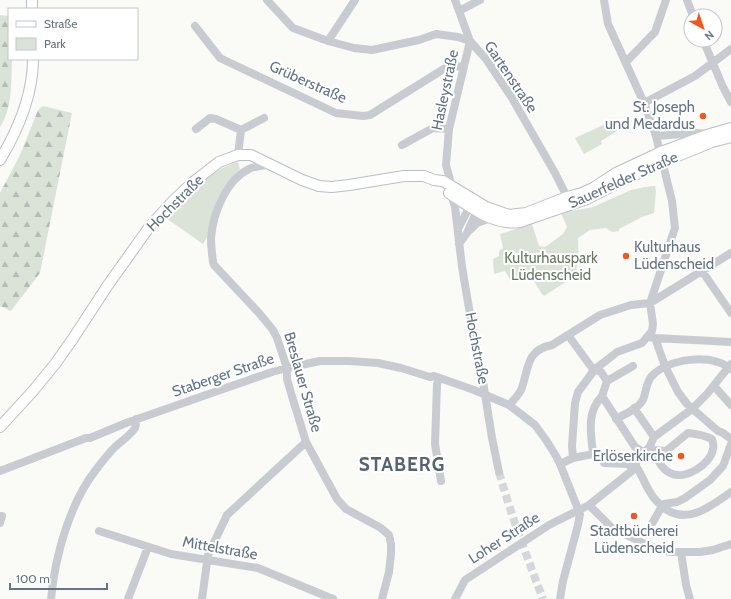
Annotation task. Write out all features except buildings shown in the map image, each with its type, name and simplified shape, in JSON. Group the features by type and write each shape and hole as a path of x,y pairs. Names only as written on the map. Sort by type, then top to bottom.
{"main road":[{"path":"0,160 15,131 25,104 31,84 33,60"},
{"name":"Sauerfelder Straße","path":"451,190 491,218 513,223 530,219 587,199 620,182 662,157 710,134 731,128"},
{"name":"Sauerfelder Straße","path":"473,206 486,207 509,215 526,213 567,197 582,193 593,188 616,173 662,157 731,137"},
{"path":"238,155 251,155 302,180 319,186 332,187 411,175 424,176 451,190"},
{"name":"Hochstraße","path":"0,427 55,364 141,238 158,218 178,196 205,172 223,160 238,155"}],"street":[{"name":"Gartenstraße","path":"266,0 293,28 328,41 365,50 404,44 436,34 458,37 470,41 486,59 512,98 567,197"},
{"path":"328,41 355,0"},
{"name":"Hasleystraße","path":"451,190 446,165 449,129 470,41 455,0"},
{"path":"459,11 480,0"},
{"path":"604,0 608,24 644,103 656,136 672,201 675,228 650,303 653,327 648,339"},
{"path":"626,62 655,32 666,0"},
{"name":"Grüberstraße","path":"195,26 220,58 341,114 370,115 447,67 463,67"},
{"path":"706,48 731,102"},
{"path":"644,103 695,76 731,49"},
{"path":"196,129 210,118 216,119 241,130"},
{"path":"241,130 264,118"},
{"path":"402,145 433,128 449,129"},
{"path":"238,155 241,130"},
{"path":"656,136 696,133 710,134"},
{"name":"Breslauer Straße","path":"270,164 249,169 241,174 230,186 218,209 214,222 211,236 213,262 214,265 259,313 278,338 287,368 287,379 306,442 338,501 346,509 381,528 389,535 391,554 389,572 382,599"},
{"path":"434,180 441,174 446,165"},
{"name":"Hochstraße","path":"451,190 455,207 457,230 470,314 485,395 510,405 531,421 537,428 560,464 579,511"},
{"path":"467,233 473,206"},
{"path":"457,230 473,206"},
{"path":"459,244 467,233 477,224 491,218"},
{"path":"510,405 518,396 522,388 531,357 546,346 552,345 600,315 631,305 650,303 731,253"},
{"path":"702,271 731,313"},
{"path":"568,334 588,364 592,368 601,372 607,381"},
{"path":"573,458 572,433 576,398 581,388 596,369 617,352 648,339 665,337 731,342"},
{"path":"648,339 686,404 718,431 731,439"},
{"path":"616,419 634,408 644,398 650,378 665,366 686,360 713,361 730,366 714,386 692,409 654,437 634,408"},
{"name":"Staberger Straße","path":"0,471 136,420 287,368 322,361 378,363 430,377 434,376 485,395"},
{"path":"593,454 590,434 591,416 594,404 602,396 607,381 633,366"},
{"path":"439,378 437,384 435,444 441,481"},
{"path":"714,386 731,405"},
{"path":"485,395 499,472"},
{"path":"602,396 635,447 645,453"},
{"path":"51,599 58,557 69,520 78,500 94,472 110,452 134,429 136,420"},
{"path":"688,433 699,434 712,439 714,448 711,456 697,469 681,476 671,474 665,470 660,464 652,448 666,451 688,433"},
{"name":"Loher Straße","path":"454,599 465,580 549,525 589,505 636,468 637,461 652,448 654,437"},
{"path":"202,599 207,559 227,515 306,442"},
{"path":"653,522 664,504 682,500 706,484 723,466 731,445"},
{"path":"560,464 573,458 593,454 602,457 604,463 628,464 636,468 650,492 662,506 681,515 699,512 731,492"},
{"path":"589,505 612,528 661,550 671,552 713,550 731,544"},
{"path":"560,599 563,581 580,519 579,511"},
{"name":"Mittelstraße","path":"100,531 171,554 258,568 333,599"},
{"path":"128,599 148,547"},
{"path":"681,552 686,585 690,599"}],"green space":[{"path":"0,15 8,16 8,60 12,60 9,103 4,120 0,127"},
{"path":"43,106 72,113 40,273 11,311 0,306 0,193 20,155 38,110"},
{"path":"612,121 617,131 601,141 602,144 584,154 575,138"},
{"path":"238,162 240,169 226,184 218,197 214,207 208,234 203,244 166,218 198,185 207,178 217,171"},
{"name":"Kulturhauspark Lüdenscheid","path":"655,186 654,213 642,217 619,229 619,231 612,232 606,228 590,230 578,238 578,257 575,276 544,296 528,272 511,281 505,271 494,274 493,259 499,256 499,251 503,248 500,234 532,224 539,246 545,247 563,234 567,227 561,213 593,207 631,190"}],"tunnel":[{"path":"499,472 525,552 543,599"}],"place":[{"name":"St. Joseph und Medardus","path":"703,116"},
{"name":"Kulturhaus Lüdenscheid","path":"626,256"},
{"name":"Erlöserkirche","path":"681,456"},
{"name":"Stadtbücherei Lüdenscheid","path":"634,516"}],"district":[{"name":"STABERG","path":"402,464"}]}
